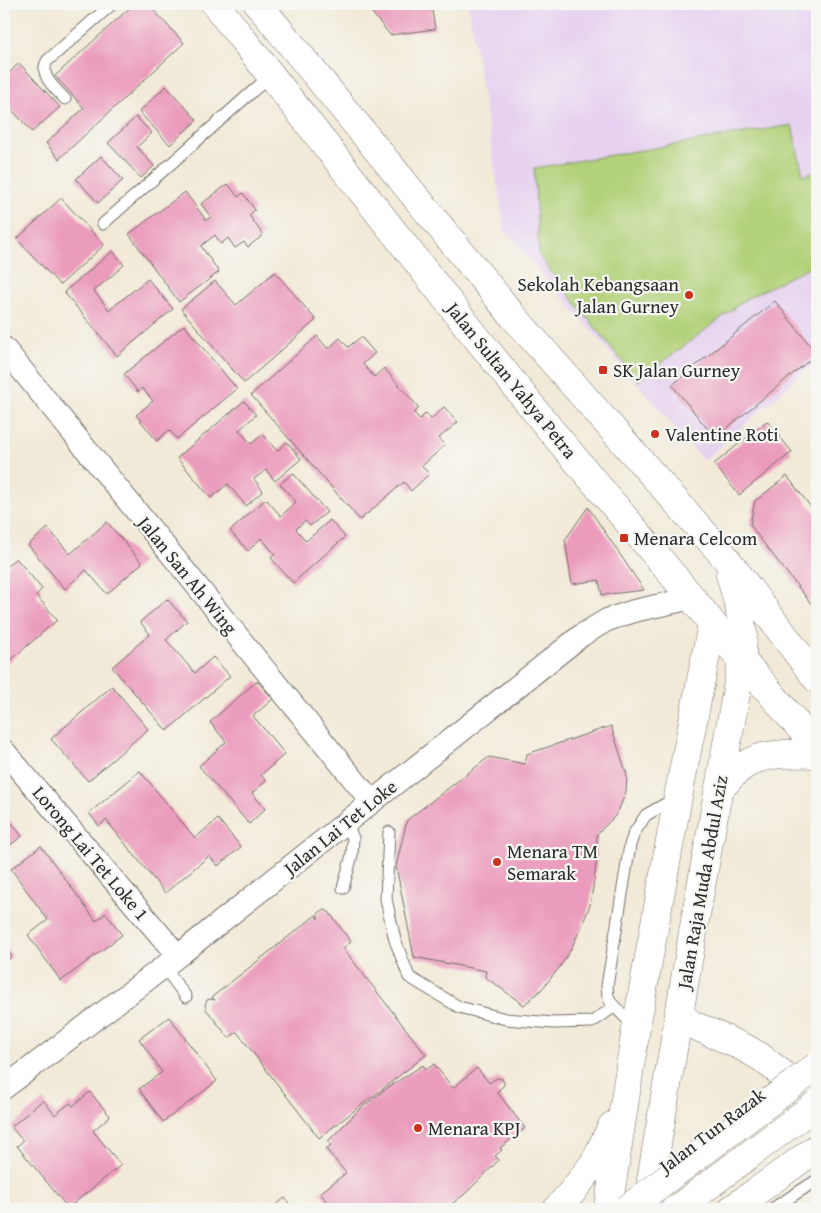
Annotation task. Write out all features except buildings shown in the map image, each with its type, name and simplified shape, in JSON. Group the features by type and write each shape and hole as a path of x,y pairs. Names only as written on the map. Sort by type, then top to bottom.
{"main road":[{"name":"Jalan Sultan Yahya Petra","path":"215,4 549,428 692,598 742,661 817,748"},
{"path":"258,4 513,316 724,556 817,679"},
{"name":"Jalan Raja Muda Abdul Aziz","path":"646,1209 679,1010 742,661 743,634 739,606 724,556"},
{"name":"Jalan Raja Muda Abdul Aziz","path":"608,1209 636,1028 712,624"},
{"path":"720,789 745,765 764,757 786,753 817,754"},
{"path":"679,1010 691,1024 743,1047 759,1056 785,1076"},
{"name":"Jalan Tun Razak","path":"608,1209 817,1052"},
{"name":"Jalan Tun Razak","path":"627,1209 817,1066"},
{"path":"557,1209 594,1163 625,1098"},
{"path":"677,1209 817,1104"},
{"path":"732,1209 817,1148"}],"street":[{"name":"Jalan San Ah Wing","path":"4,348 372,802"},
{"name":"Jalan Lai Tet Loke","path":"4,1088 171,961 582,635 607,620 692,598"},
{"name":"Lorong Lai Tet Loke 1","path":"4,751 171,961"}],"lane":[{"path":"65,98 45,76 44,66 47,61 112,4"},
{"path":"103,224 271,75"},
{"path":"636,1028 611,1003 607,986 630,845 634,833 646,815 678,797"},
{"path":"343,888 352,855 353,838 346,822"},
{"path":"389,832 386,899 395,940 409,976 460,1007 506,1019 553,1023 592,1022 614,1007"},
{"path":"171,961 186,997"},
{"path":"772,1209 817,1180"}],"shaded area":[{"name":"Sekolah Kebangsaan Jalan Gurney","path":"468,4 817,4 817,360 704,461 505,231"}],"green space":[{"path":"792,125 803,175 817,172 817,263 746,299 638,381 539,255 534,168"}],"place":[{"name":"Sekolah Kebangsaan Jalan Gurney","path":"689,295"},
{"name":"SK Jalan Gurney","path":"603,370"},
{"name":"Valentine Roti","path":"655,434"},
{"name":"Menara Celcom","path":"624,538"},
{"name":"Menara TM Semarak","path":"497,862"},
{"name":"Menara KPJ","path":"418,1128"}]}
